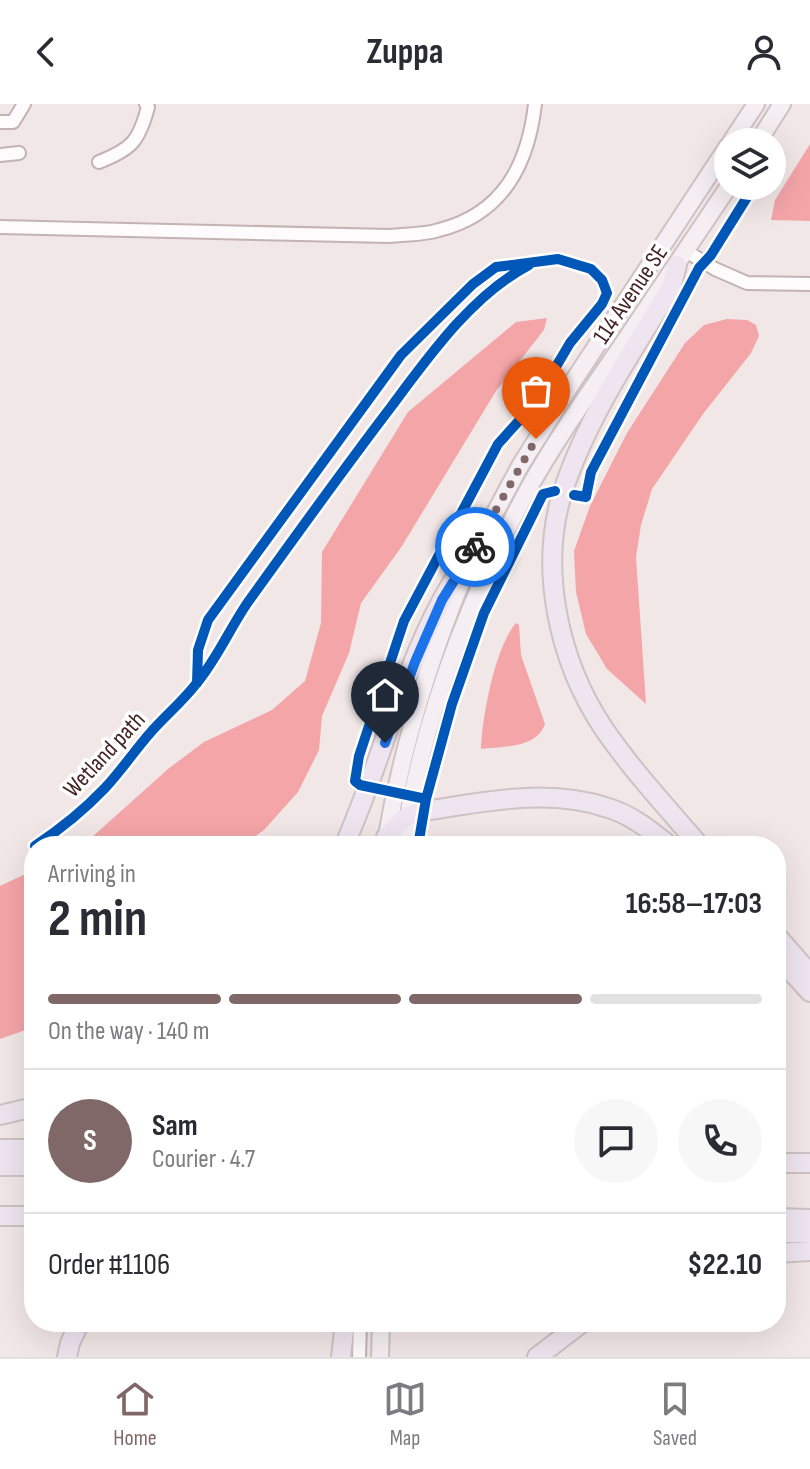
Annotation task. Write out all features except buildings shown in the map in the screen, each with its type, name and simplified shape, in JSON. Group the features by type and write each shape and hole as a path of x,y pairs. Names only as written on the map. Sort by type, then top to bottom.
{"highway":[{"path":"681,258 671,288 588,427 563,492 556,524 552,570 556,608 565,645 586,699 621,751 692,836"},
{"path":"348,836 442,600 481,537"},
{"path":"395,836 408,816 469,804 546,797 579,800 610,808 658,836"},
{"path":"786,946 810,974"},
{"path":"786,966 810,992"},
{"path":"0,1115 24,1109"},
{"path":"0,1149 24,1149"},
{"path":"786,1163 810,1163"},
{"path":"0,1166 24,1166"},
{"path":"0,1216 24,1216"},
{"path":"786,1218 810,1219"},
{"path":"786,1233 810,1233"},
{"path":"786,1252 810,1251"},
{"path":"67,1357 75,1332"},
{"path":"341,1357 344,1332"},
{"path":"537,1357 570,1332"}],"main road":[{"name":"114 Avenue SE","path":"740,128 756,104"},
{"path":"767,128 782,104"},
{"name":"114 Avenue SE","path":"392,836 406,742 418,698 442,629 481,537 520,466 570,386 714,167"},
{"name":"114 Avenue SE","path":"408,816 427,730 487,571 530,486 720,200"},
{"path":"380,1357 381,1332"}],"street":[{"path":"0,122 13,122 24,104"},
{"path":"99,162 125,152 142,130 148,107 146,104"},
{"path":"0,227 389,236 439,231 489,207 504,190 518,169 530,141 535,104"},
{"path":"0,155 19,153"},
{"path":"681,258 747,283 810,284"},
{"path":"359,1357 360,1332"}],"shaded area":[{"path":"810,144 810,221 771,220 775,200 786,200 786,182"},
{"path":"547,318 544,330 496,391 402,546 361,603 349,653 322,716 319,750 298,792 256,836 93,836 168,769 204,742 272,710 305,681 321,623 322,552 408,412 516,322"},
{"path":"727,319 747,320 756,325 759,336 751,353 703,414 652,489 641,525 636,557 646,704 607,669 586,634 576,592 574,551 590,506 627,433 685,343 704,325"},
{"path":"516,623 519,625 521,655 545,724 541,732 527,742 481,749 487,701 496,665"},
{"path":"24,875 24,1031 0,1039 0,886"}],"cycle path":[{"path":"574,495 586,497 591,472 699,268 711,255 745,200"},
{"path":"197,683 198,650 208,620 401,355 473,284 496,267 558,259 591,269 602,280 607,293 602,304 570,343 534,404 498,444 404,621 359,756 355,781 360,785 426,799"},
{"name":"Wetland path","path":"48,836 97,796 191,690 248,602 436,348 489,293 529,265"},
{"path":"420,836 426,799 452,704 484,613 543,494 555,491"}],"way so far":[{"path":"475,547 536,439"}],"route":[{"path":"385,743 442,600 475,547"}]}
